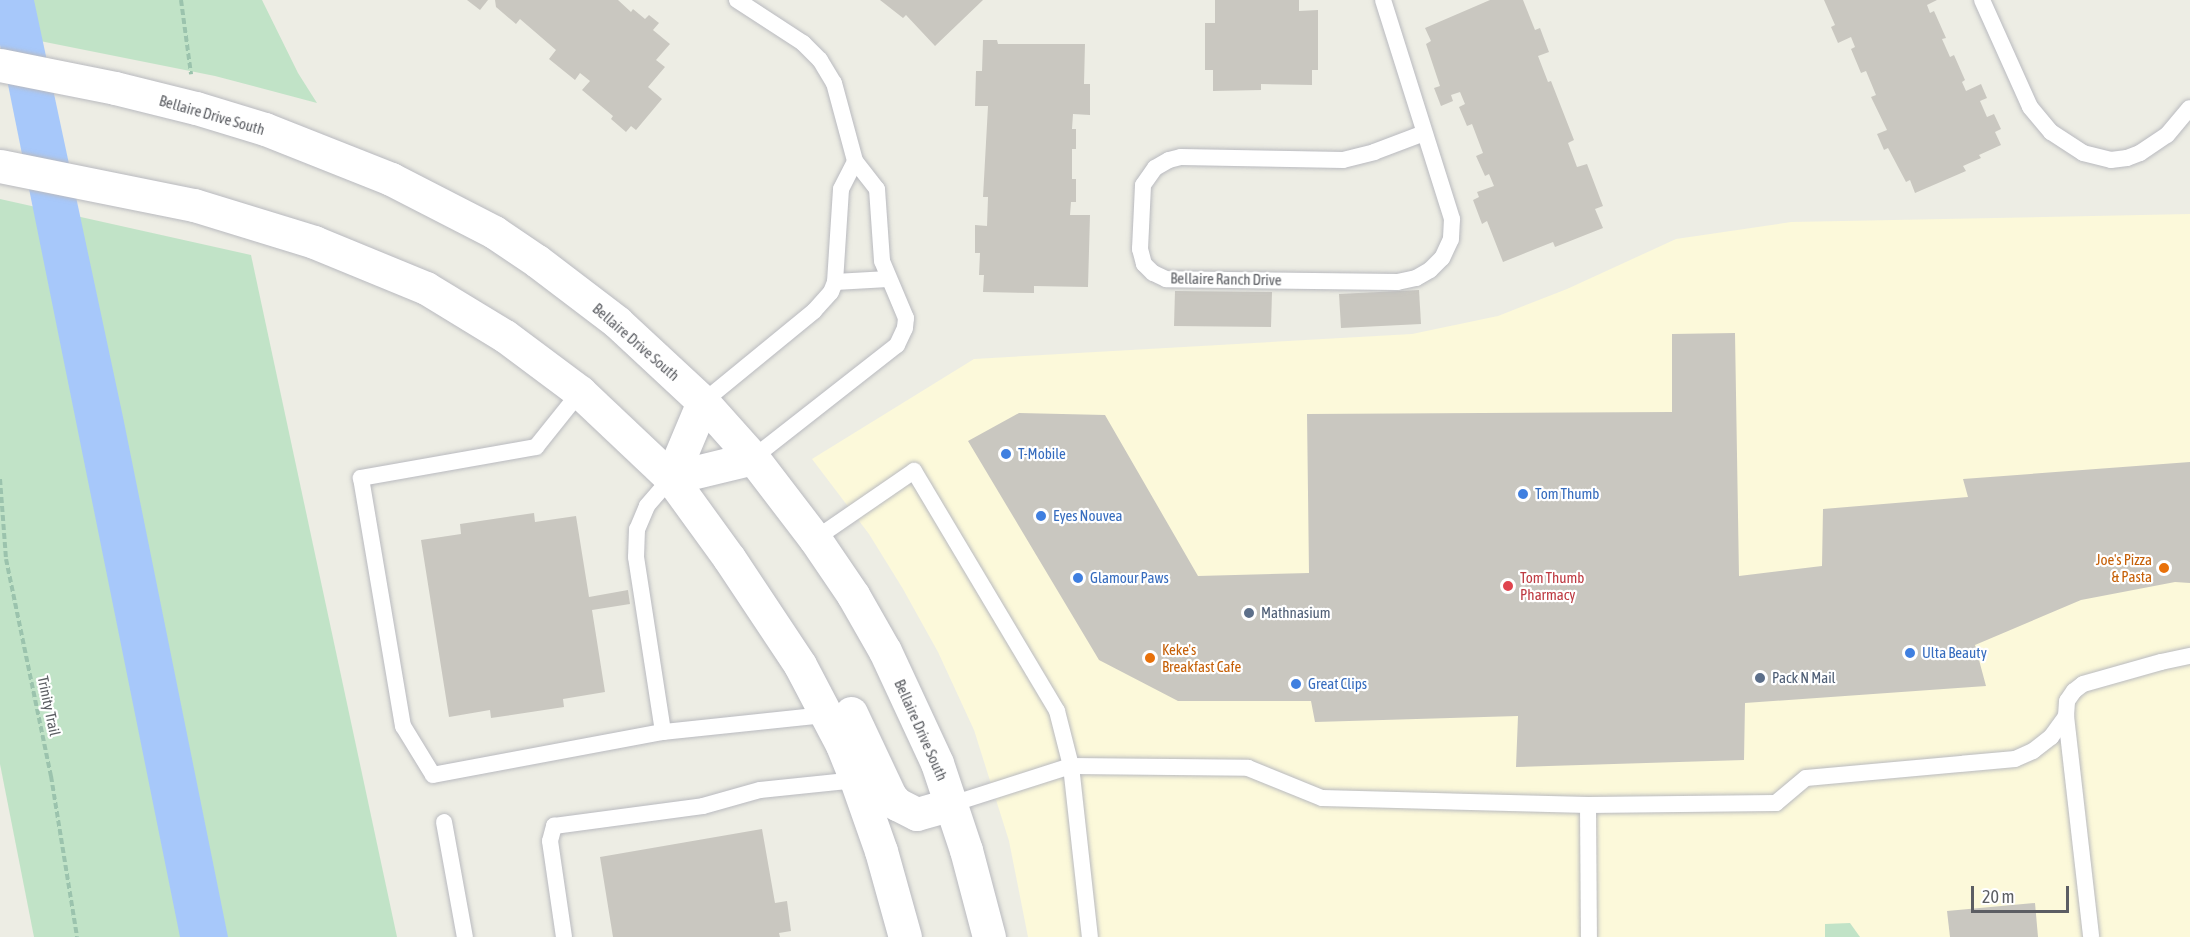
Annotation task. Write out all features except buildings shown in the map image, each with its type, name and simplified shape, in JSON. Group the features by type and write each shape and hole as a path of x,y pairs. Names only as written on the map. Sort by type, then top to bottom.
{"main road":[{"name":"Bellaire Drive South","path":"0,65 183,105 265,129 391,179 494,232 537,261 617,322 703,402 753,458 815,538 885,651 937,763 952,804 989,937"},
{"path":"0,166 194,205 314,242 426,288 505,336 580,392 671,478 756,597 794,657 826,715 856,780 881,851 905,937"},
{"path":"671,478 703,402"},
{"path":"671,478 753,458"},
{"path":"756,597 786,618 816,652 851,714 890,796 897,804 917,814 952,804"}],"lane":[{"path":"737,0 785,29 820,60 834,83 855,161 878,189 882,261 906,318 905,328 897,345 753,458"},
{"name":"Bellaire Ranch Drive","path":"1383,0 1452,219 1451,239 1442,258 1430,270 1416,278 1397,282 1166,279 1153,273 1144,264 1140,249 1143,185 1155,168 1169,160 1181,157 1343,160 1374,152 1424,133"},
{"path":"1982,0 2030,107 2051,132 2083,153 2111,160 2127,158 2140,153 2167,135 2190,108"},
{"path":"703,402 824,303 836,282 841,189 855,161"},
{"path":"836,282 888,279"},
{"path":"580,392 536,447 361,478 403,726 433,776 663,732 826,715"},
{"path":"815,538 914,471 1057,711 1071,766 1090,937"},
{"path":"663,732 636,557 637,529 647,506 671,478"},
{"path":"2091,937 2066,716 2067,701 2083,684 2190,656"},
{"path":"952,804 1071,766 1248,768 1322,798 1588,805 1776,803 1806,778 2015,759 2033,751 2051,737 2066,716"},
{"path":"564,937 550,841 554,826 703,806 760,790 856,780"},
{"path":"1588,805 1589,937"},
{"path":"444,822 465,937"}],"path":[{"path":"181,0 183,105"},
{"name":"Trinity Trail","path":"0,479 6,559 51,776 77,937"}],"shaded area":[{"path":"2190,214 2190,937 1028,937 1009,841 974,730 938,652 903,589 869,534 812,459 974,359 1412,334 1498,316 1567,289 1676,239 1791,222"}],"green space":[{"path":"0,0 262,0 298,73 317,103 215,76 0,33"},
{"path":"0,199 251,255 397,937 34,937 0,764"},
{"path":"1850,923 1860,937 1825,937 1825,924"}],"water":[{"path":"0,0 34,0 123,417 228,937 180,937 0,45"}],"place":[{"name":"T-Mobile","path":"1006,454"},
{"name":"Tom Thumb","path":"1523,494"},
{"name":"Eyes Nouvea","path":"1041,516"},
{"name":"Joe's Pizza & Pasta","path":"2164,568"},
{"name":"Glamour Paws","path":"1078,578"},
{"name":"Tom Thumb Pharmacy","path":"1508,586"},
{"name":"Mathnasium","path":"1249,613"},
{"name":"Ulta Beauty","path":"1910,653"},
{"name":"Keke's Breakfast Cafe","path":"1150,658"},
{"name":"Pack N Mail","path":"1760,678"},
{"name":"Great Clips","path":"1296,684"}]}
